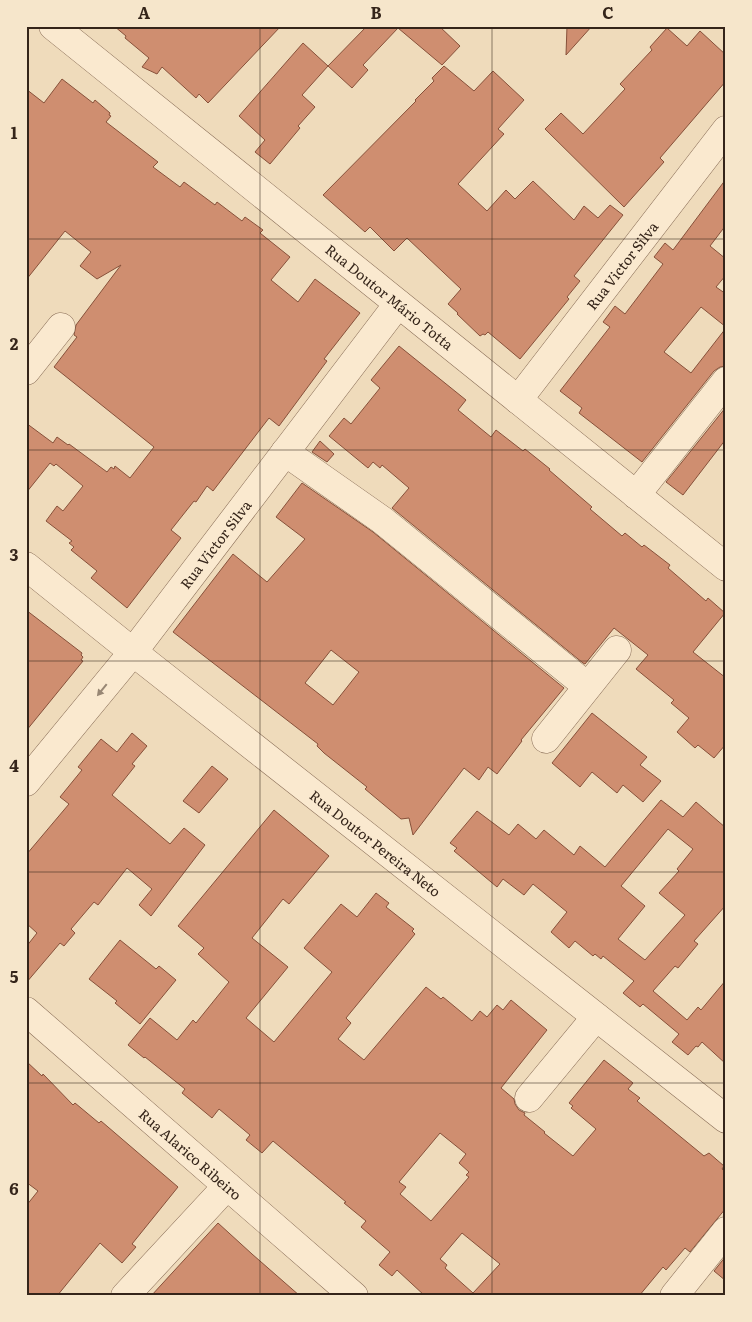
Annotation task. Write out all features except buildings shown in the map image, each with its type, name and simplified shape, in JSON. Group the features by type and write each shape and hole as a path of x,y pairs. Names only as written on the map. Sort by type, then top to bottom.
{"street":[{"name":"Rua Doutor Mário Totta","path":"54,26 726,567"},
{"name":"Rua Victor Silva","path":"518,400 726,130"},
{"name":"Rua Victor Silva","path":"26,782 133,652 398,304"},
{"path":"26,371 62,327"},
{"path":"636,495 726,381"},
{"path":"285,452 382,520 587,686"},
{"name":"Rua Doutor Pereira Neto","path":"26,566 726,1119"},
{"path":"546,739 617,650"},
{"name":"Rua Alarico Ribeiro","path":"26,1012 354,1296"},
{"path":"529,1098 596,1017"},
{"path":"126,1296 228,1186"},
{"path":"674,1296 726,1231"}]}
